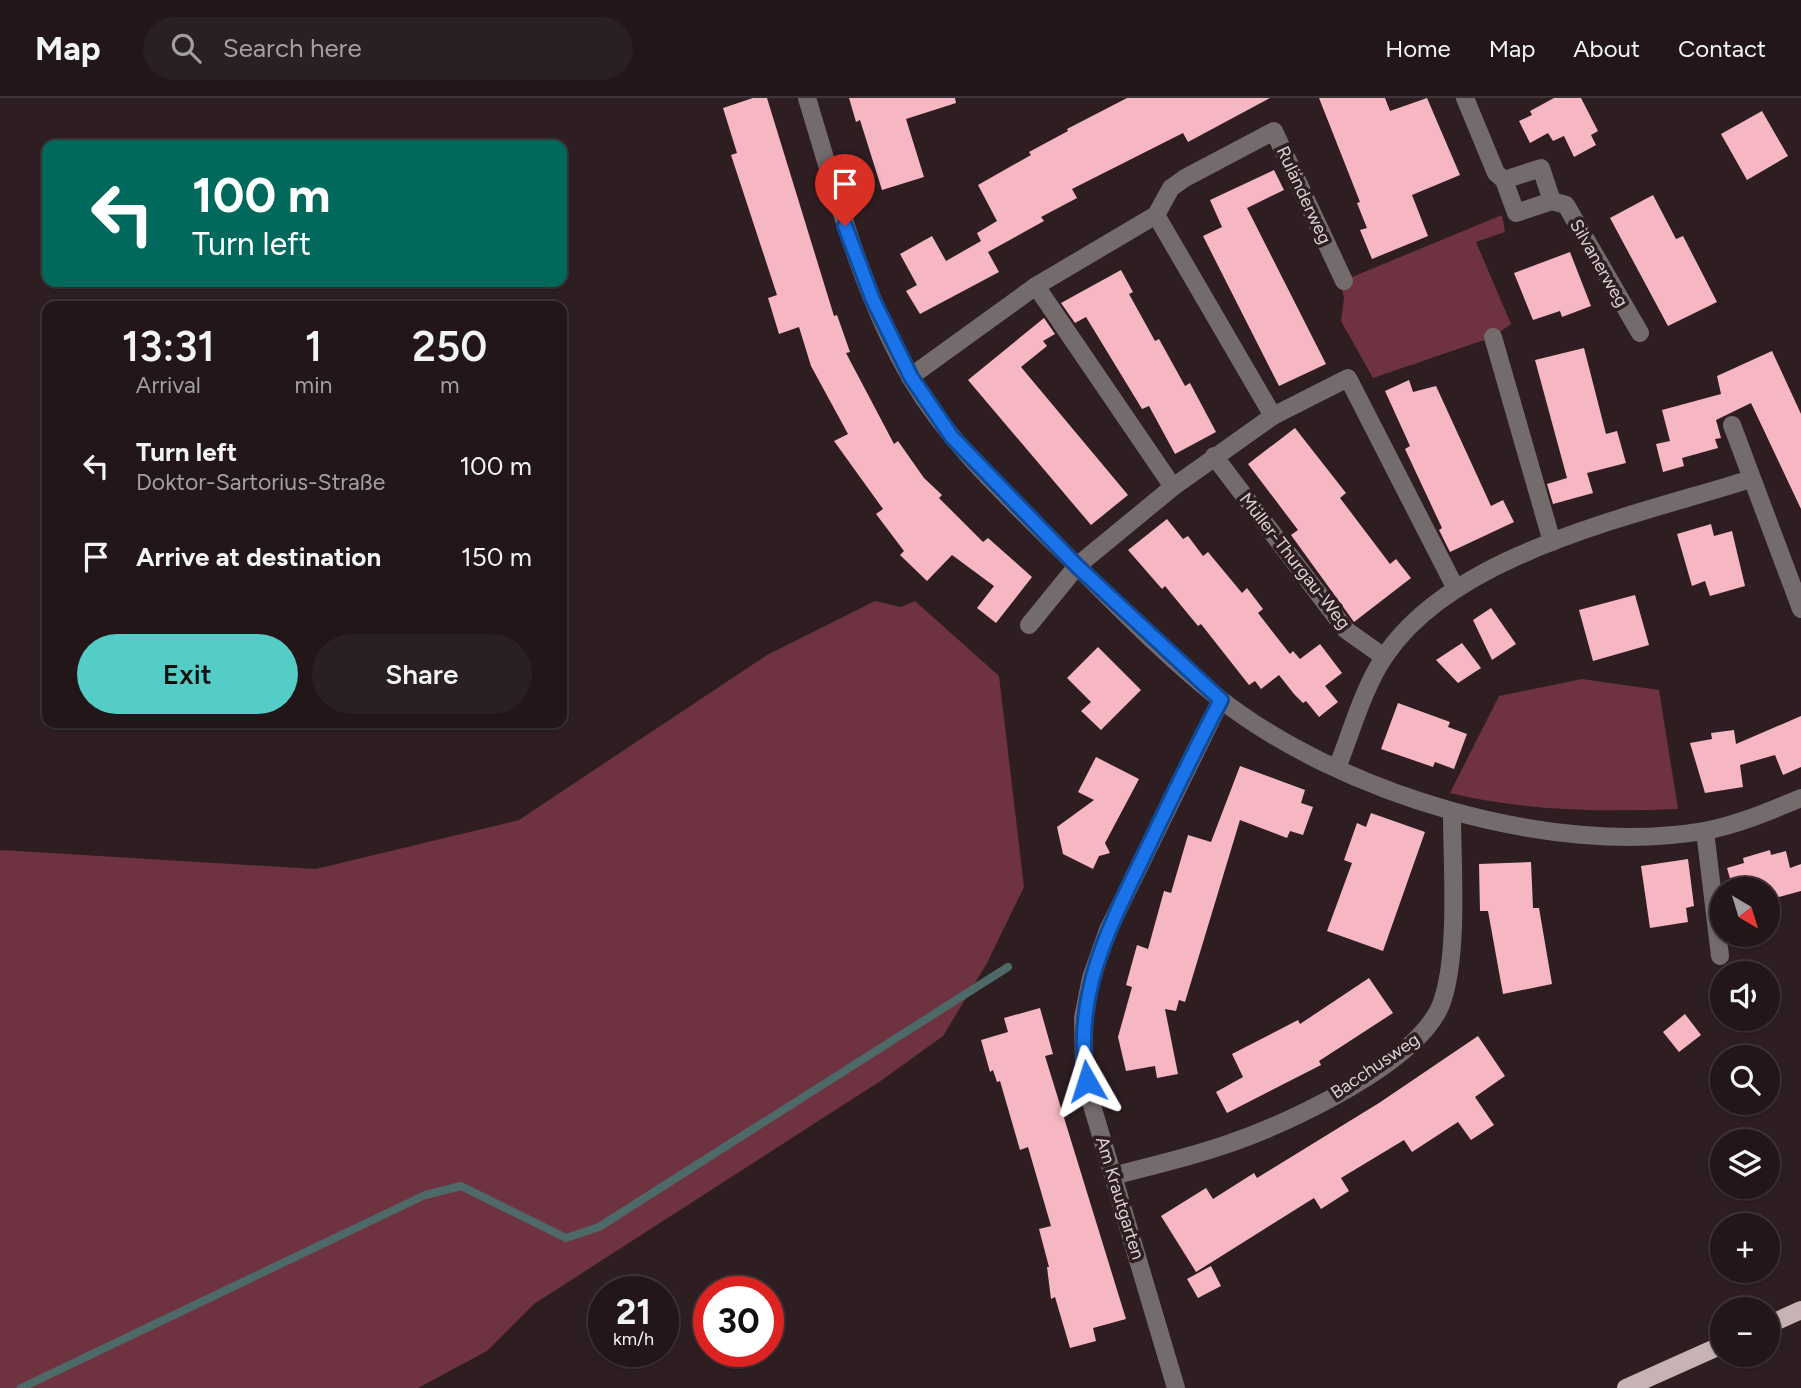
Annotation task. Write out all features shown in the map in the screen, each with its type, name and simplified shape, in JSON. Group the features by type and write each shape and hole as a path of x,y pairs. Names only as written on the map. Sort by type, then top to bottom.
{"main road":[{"path":"1780,1320 1801,1310"},
{"path":"1626,1388 1710,1350"}],"street":[{"path":"807,98 859,264 911,377 931,410 974,463 1077,566 1221,700 1264,728 1337,768 1381,788 1452,812 1527,827 1592,835 1654,835 1704,831 1801,798"},
{"path":"1465,98 1496,173 1504,180 1516,213 1552,201"},
{"name":"Ruländerweg","path":"911,377 1036,286 1156,215 1171,188 1185,178 1274,131 1344,281"},
{"name":"Silvanerweg","path":"1504,180 1541,168 1552,201 1566,205 1640,333"},
{"path":"1156,215 1273,416"},
{"path":"1036,286 1173,486"},
{"path":"1493,337 1552,542"},
{"path":"1029,625 1077,566 1173,486 1273,416 1348,378 1456,589"},
{"path":"1732,425 1801,609"},
{"name":"Müller-Thurgau-Weg","path":"1214,456 1346,630 1384,657"},
{"path":"1337,768 1384,657 1405,632 1456,589 1496,565 1552,542 1751,479"},
{"name":"Am Krautgarten","path":"1176,1388 1091,1102 1084,1061 1083,1018 1091,978 1108,930 1221,700"},
{"name":"Bacchusweg","path":"1113,1176 1234,1142 1275,1126 1374,1071 1414,1043 1430,1026 1442,1001 1448,973 1452,812"},
{"path":"1704,831 1720,956"}],"shaded area":[{"path":"1502,215 1505,232 1476,242 1511,324 1493,337 1373,378 1341,321 1344,298 1340,282"},
{"path":"875,601 901,607 915,601 999,676 1024,887 987,963 943,1036 882,1080 534,1304 487,1351 418,1388 0,1388 0,850 316,869 519,820 767,655"},
{"path":"1582,679 1659,690 1678,809 1563,809 1506,804 1450,793 1499,696"}],"building":[{"path":"753,98 767,98 834,316 837,315 850,352 846,353 894,444 898,441 924,478 942,495 939,498 983,542 988,538 1032,577 996,623 977,608 994,586 952,555 927,581 900,555 904,551 876,514 883,509 834,441 848,434 811,366 799,327 779,334 768,298 777,295 731,155 737,153 723,108"},
{"path":"849,98 955,98 956,103 906,119 924,177 882,190 860,120 856,122"},
{"path":"1127,98 1270,98 1188,142 1183,133 1072,189 1077,198 1041,217 1044,221 988,252 999,272 920,314 906,291 917,285 900,254 932,236 946,261 981,241 977,233 997,221 978,185 1031,155 1029,152 1068,131 1067,129"},
{"path":"1319,98 1385,98 1390,111 1427,98 1460,175 1412,195 1428,236 1372,259 1360,230 1367,228 1357,203 1360,202"},
{"path":"1554,98 1581,98 1598,131 1591,135 1596,145 1574,157 1564,136 1553,141 1548,133 1530,143 1519,121 1532,115 1530,111"},
{"path":"1762,111 1788,156 1747,180 1721,134"},
{"path":"1274,170 1284,190 1247,208 1326,364 1279,386 1203,236 1222,227 1210,200"},
{"path":"1653,195 1676,239 1683,236 1717,302 1668,326 1610,218"},
{"path":"1570,252 1591,306 1562,317 1560,311 1533,320 1514,273"},
{"path":"1121,270 1133,292 1129,294 1155,341 1159,339 1185,386 1190,383 1216,432 1175,454 1149,406 1142,409 1086,317 1075,323 1061,303"},
{"path":"1044,318 1055,334 1043,341 1047,346 1021,367 1128,495 1091,525 968,380"},
{"path":"1584,348 1606,434 1617,431 1626,463 1587,473 1593,493 1553,504 1547,484 1567,478 1535,360"},
{"path":"1772,351 1801,414 1801,509 1751,403 1716,420 1721,438 1715,439 1718,448 1682,458 1684,466 1663,472 1656,444 1670,441 1662,410 1721,394 1717,376"},
{"path":"1409,380 1413,392 1436,386 1491,506 1503,500 1514,522 1450,552 1439,530 1442,528 1405,449 1410,446 1385,391"},
{"path":"1295,428 1346,493 1340,498 1390,564 1396,559 1411,578 1354,622 1291,535 1298,530 1248,464"},
{"path":"1167,519 1183,539 1188,536 1203,556 1208,552 1242,593 1247,588 1263,609 1258,613 1290,654 1293,651 1300,659 1320,644 1342,673 1325,686 1338,702 1319,717 1306,701 1303,703 1294,694 1279,675 1261,689 1255,681 1249,685 1201,624 1198,626 1165,586 1162,589 1128,550"},
{"path":"1711,524 1714,536 1732,531 1745,586 1710,596 1705,581 1692,586 1677,534"},
{"path":"1635,595 1649,645 1593,661 1579,610"},
{"path":"1491,608 1516,644 1492,660 1473,620"},
{"path":"1462,643 1481,668 1458,683 1436,660"},
{"path":"1098,647 1141,690 1101,730 1081,711 1091,702 1067,678"},
{"path":"1398,703 1450,722 1448,727 1467,734 1454,769 1435,762 1433,767 1381,749"},
{"path":"1801,716 1801,767 1783,775 1775,755 1740,765 1743,787 1705,793 1690,743 1712,739 1711,733 1734,730 1736,744"},
{"path":"1096,757 1139,779 1105,843 1110,853 1099,856 1093,869 1063,854 1057,827 1094,800 1078,792"},
{"path":"1240,766 1305,790 1301,803 1313,807 1303,835 1290,831 1287,838 1240,820 1185,1002 1179,1000 1176,1011 1165,1009 1178,1074 1157,1078 1155,1066 1126,1071 1118,1037 1132,987 1126,985 1137,945 1148,949 1164,891 1171,893 1188,835 1211,842"},
{"path":"1371,813 1425,832 1383,951 1327,931 1352,863 1344,860 1357,823 1366,827"},
{"path":"1770,850 1771,855 1786,851 1790,868 1801,864 1801,891 1780,897 1780,877 1730,877 1727,868 1744,863 1743,858"},
{"path":"1688,859 1694,906 1686,908 1688,922 1650,928 1641,866"},
{"path":"1531,862 1533,908 1539,908 1552,984 1503,994 1488,911 1480,911 1479,864"},
{"path":"1369,978 1393,1013 1319,1061 1321,1065 1227,1113 1216,1092 1243,1077 1232,1054 1298,1020 1300,1024"},
{"path":"1040,1008 1053,1054 1045,1056 1126,1319 1093,1328 1096,1341 1070,1348 1055,1297 1051,1299 1049,1267 1039,1229 1051,1226 1028,1147 1020,1150 1000,1081 997,1082 993,1070 990,1072 981,1040 1008,1032 1004,1018"},
{"path":"1685,1014 1701,1035 1679,1052 1663,1032"},
{"path":"1478,1036 1505,1076 1475,1097 1494,1125 1471,1140 1458,1122 1412,1152 1404,1140 1341,1178 1349,1191 1321,1209 1314,1198 1196,1272 1161,1216 1206,1188 1213,1199 1254,1173 1257,1178 1379,1103"},
{"path":"1211,1266 1221,1286 1198,1298 1187,1279"}],"waterway":[{"path":"21,1388 425,1195 461,1186 566,1238 599,1227 1008,967"}],"route":[{"path":"845,226 873,300 911,377 931,410 952,437 974,463 1077,566 1221,700 1197,744 1108,930 1091,978 1083,1018 1087,1081"}]}
